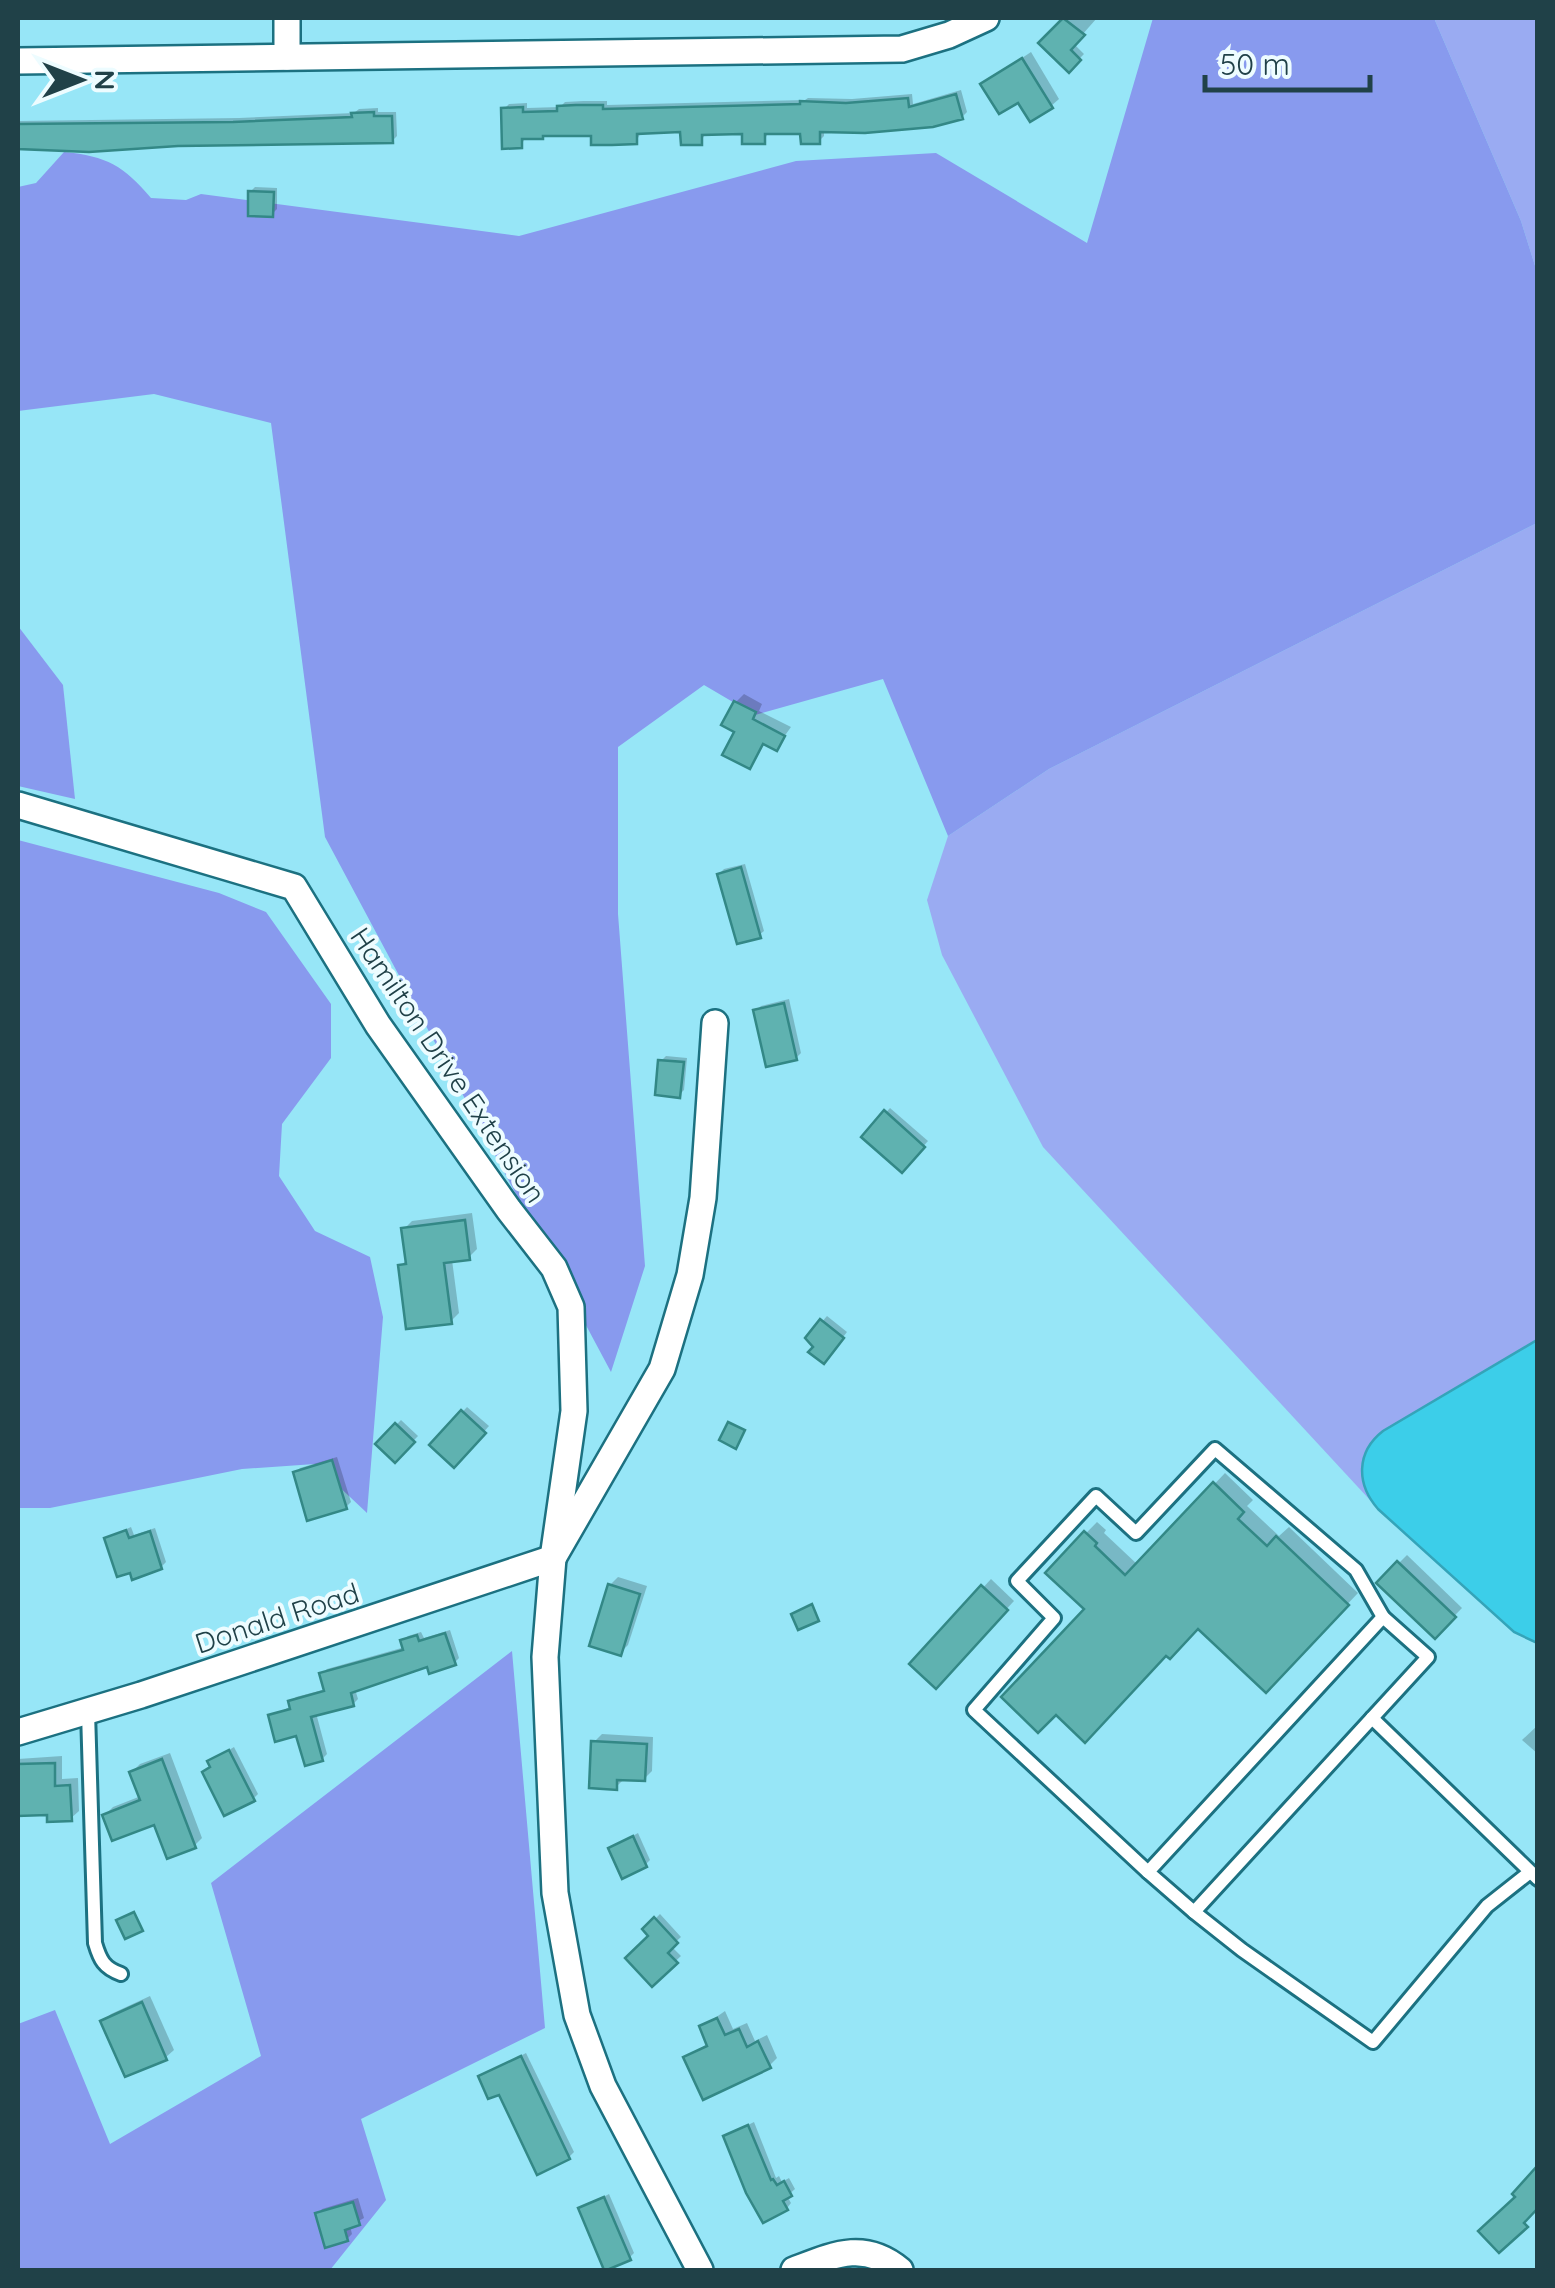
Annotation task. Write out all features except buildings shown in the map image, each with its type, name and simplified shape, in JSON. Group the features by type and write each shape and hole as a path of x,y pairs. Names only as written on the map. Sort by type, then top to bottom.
{"street":[{"path":"287,18 287,57"},
{"path":"18,61 902,50 986,18"},
{"name":"Hamilton Drive Extension","path":"18,805 294,887 378,1024 496,1194 554,1268 571,1306 574,1411 545,1656 555,1893 577,2015 602,2086 700,2270"},
{"name":"Hamilton Drive Extension","path":"554,1558 662,1369 690,1274 703,1198 716,1023"},
{"name":"Donald Road","path":"18,1732 554,1558"},
{"path":"794,2270 833,2255 860,2252 883,2256 900,2270"}],"lane":[{"path":"1194,1912 1372,1718 1428,1657 1382,1616 1356,1570 1215,1449 1136,1532 1096,1496 1017,1581 1054,1618 974,1710 1194,1912 1373,2042 1488,1906 1534,1876 1372,1718"},
{"path":"1148,1872 1382,1616"},
{"path":"88,1712 95,1943 100,1960 121,1974"}],"shaded area":[{"path":"1153,18 1434,18 1521,221 1537,272 1537,523 1049,769 948,836 883,679 755,715 704,685 618,747 618,914 645,1266 611,1372 325,837 271,423 154,394 18,411 18,187 36,183 64,152 92,156 113,165 151,198 186,200 201,194 519,236 796,161 936,153 1087,243"},
{"path":"1434,18 1537,18 1537,272 1521,221"},
{"path":"1537,523 1537,1642 1369,1499 1043,1147 942,955 927,900 948,836 1049,769"},
{"path":"18,626 63,685 75,799 18,786"},
{"path":"18,840 219,893 266,912 331,1004 331,1058 282,1124 279,1176 315,1231 370,1257 383,1317 367,1513 315,1464 242,1469 50,1508 18,1508"},
{"path":"1537,1340 1535,1642 1514,1632 1378,1509 1366,1489 1362,1468 1368,1449 1383,1431"},
{"path":"512,1651 545,2028 361,2119 386,2200 330,2270 18,2270 18,2024 55,2010 110,2144 261,2056 211,1883"}]}
